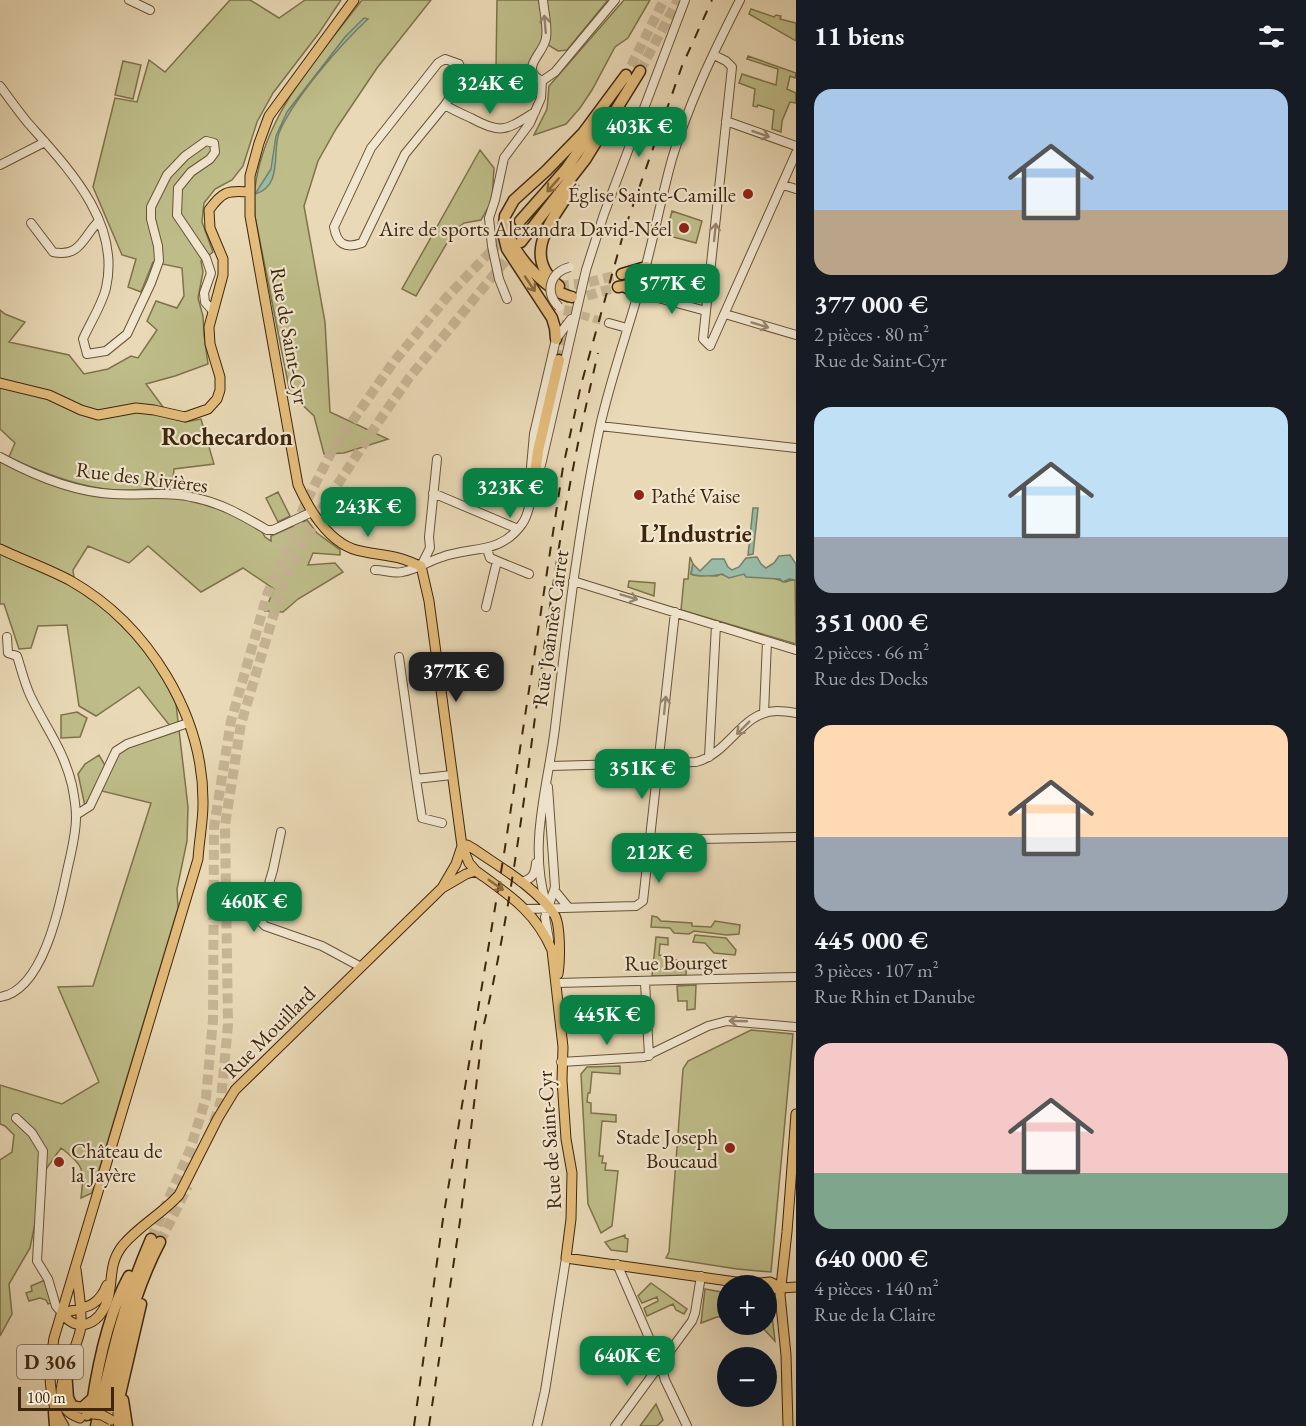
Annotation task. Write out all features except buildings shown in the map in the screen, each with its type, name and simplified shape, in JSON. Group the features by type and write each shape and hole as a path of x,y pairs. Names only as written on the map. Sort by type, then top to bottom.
{"highway":[{"path":"559,286 549,277 541,258 540,246 544,235 615,114 632,71"},
{"path":"556,339 555,328 547,310 511,256 503,233 504,220 508,207 583,133 632,71"},
{"path":"520,221 579,152 632,71"},
{"path":"521,242 580,167 615,114"},
{"path":"534,182 511,214 510,238 518,252 540,279 560,294 572,297"},
{"path":"622,274 645,267"},
{"path":"638,295 621,287 641,283"},
{"path":"533,489 538,451 559,360"},
{"path":"113,1425 155,1244"},
{"path":"87,1416 121,1292 155,1244"},
{"path":"113,1425 129,1321 155,1244"},
{"path":"96,1426 121,1318 137,1270 155,1244"},
{"path":"66,1371 70,1404 76,1408 82,1408 93,1399"},
{"path":"122,1381 127,1426"},
{"path":"54,1412 56,1426"}],"main road":[{"name":"Rue de Saint-Cyr","path":"354,0 269,116 250,176 250,216 298,485 312,512 334,537 351,548 381,556 400,558 422,566 428,590 462,846 469,863 476,871 526,909 546,935 552,950 563,1047 561,1062 566,1139 571,1158 573,1189 566,1258"},
{"path":"0,383 49,394 81,410 98,415 136,408 185,417 208,409 217,399 220,390 220,377 210,344 209,327 223,274 223,259 210,228 209,210 224,193 249,192"},
{"name":"D 306","path":"0,549 73,582 113,612 142,642 162,668 188,723 195,746 203,804 198,859 54,1338 50,1367 54,1412"},
{"name":"Rue de Saint-Cyr","path":"462,846 467,845 474,849 521,882 555,915 560,964 557,983"},
{"name":"Rue Mouillard","path":"442,888 456,864 462,846"},
{"name":"Rue Mouillard","path":"81,1326 95,1319 105,1306 115,1260 122,1247 138,1229 171,1204 179,1195 218,1118 235,1090 442,888 476,871"},
{"path":"788,1426 786,1355 780,1287 788,1232 796,1114"},
{"path":"566,1258 717,1279"},
{"name":"D 306","path":"75,1266 81,1326 66,1371 61,1397 62,1405 68,1413 87,1416 102,1415 113,1425"},
{"name":"Rue Mouillard","path":"62,1313 80,1304 91,1306 100,1298 110,1279"},
{"path":"777,1287 796,1287"},
{"path":"62,1313 72,1324 81,1326"},
{"path":"54,1412 64,1426"},
{"path":"72,1426 87,1416"}],"street":[{"path":"129,0 150,10"},
{"path":"542,81 532,72 532,63 547,39 543,0"},
{"path":"542,81 555,72 615,0"},
{"path":"533,489 531,475 534,434 556,339 568,325 604,214 685,0"},
{"name":"Rue Joannès Carret","path":"547,908 555,891 548,783 573,581 600,426 612,377 638,295 673,157 714,55 740,0"},
{"path":"714,55 732,67 703,339 710,346 796,153"},
{"path":"445,59 459,64 464,74 446,105 405,154 362,243 352,246 341,242 334,226 371,148 438,63 445,59"},
{"path":"507,299 499,279 489,218 504,158 530,123 541,98 542,81"},
{"path":"0,86 81,186 99,221 108,258 106,289 83,339 87,354 106,351 127,334 159,261 151,207 167,175 185,156 206,141 214,143 215,152 210,159 191,172 177,188 177,214 206,258 211,273 204,293 205,302 212,310"},
{"path":"446,105 485,127 497,130 514,124 535,112"},
{"path":"726,122 796,146"},
{"path":"0,165 45,142"},
{"path":"783,185 796,189"},
{"path":"31,222 53,252 62,254 72,251 84,242 92,227 99,221"},
{"path":"573,311 559,307 551,294 552,281 559,271 570,267 586,270"},
{"path":"638,295 647,295 706,311"},
{"path":"375,570 399,573 443,556 486,549 501,543 518,529 530,508 533,489 538,477 573,311"},
{"path":"725,314 796,335"},
{"path":"609,323 627,328"},
{"path":"600,426 796,448"},
{"name":"Rue des Rivières","path":"0,457 43,478 85,490 113,494 191,496 231,508 267,530 273,530 312,512"},
{"path":"422,566 430,548 437,459"},
{"path":"433,493 518,529"},
{"path":"486,549 490,558 529,574"},
{"path":"486,607 497,561"},
{"path":"573,581 796,650"},
{"path":"526,909 636,906 645,897 675,612"},
{"path":"709,757 716,625"},
{"path":"0,997 14,992 30,976 53,933 74,841 76,815 72,787 64,758 30,694 17,656 8,653 7,637"},
{"path":"764,713 767,641"},
{"path":"399,657 422,818 442,823"},
{"path":"550,766 696,762 723,748 749,721 764,713 778,711 796,713"},
{"path":"76,815 90,806 116,751 128,744 188,723"},
{"path":"416,779 452,775"},
{"name":"Rue Joannès Carret","path":"547,908 537,856 542,801 548,783"},
{"path":"281,832 261,922 265,926 322,946 362,967"},
{"path":"538,837 552,836"},
{"path":"651,840 796,837"},
{"path":"521,882 529,880 534,874 537,856"},
{"path":"555,891 568,907"},
{"name":"Rue de Saint-Cyr","path":"547,908 544,917 552,950"},
{"name":"Rue Bourget","path":"557,983 796,977"},
{"path":"645,982 649,1056"},
{"path":"561,1062 649,1056 708,1026 727,1021 796,1027"},
{"path":"16,1118 32,1133 42,1151 37,1261 48,1279 56,1306 62,1313"},
{"path":"537,1426 545,1391 566,1258"},
{"path":"616,1264 687,1426"},
{"path":"615,1426 692,1321 700,1276"}],"shaded area":[{"path":"230,0 250,0 279,18 305,0 341,0 273,93 257,122 243,166 232,180 215,189 204,203 202,222 213,252 201,261 203,272 198,298 203,316 208,364 146,384 163,407 162,416 185,422 201,419 214,464 174,469 172,488 116,491 75,485 8,459 15,443 0,429 0,310 25,322 9,342 69,355 84,374 108,369 131,356 138,358 157,330 147,321 156,301 177,308 184,296 182,268 153,262 141,292 128,287 136,259 122,255 93,187 115,98 137,102 149,60 165,72"},
{"path":"362,0 431,0 377,68 336,129 318,161 304,206 325,322 330,412 388,439 344,453 324,454 314,416 290,393 255,216 255,191 260,161 281,111 312,65"},
{"path":"497,0 608,0 567,50 558,51 542,41 530,62 530,71 536,83 532,98 496,69"},
{"path":"624,0 650,0 628,38 615,47 580,108 566,124 534,135 547,109 549,86"},
{"path":"751,9 774,17 781,16 780,19 796,23 796,41 749,14"},
{"path":"364,18 368,19 331,58 295,104 279,133 275,168 270,184 255,194 271,169 276,136 287,112 345,37"},
{"path":"748,56 796,73 795,78 790,76 787,89 796,93 796,103 790,102 782,121 781,132 772,129 774,110 758,105 753,106 755,89 739,83 742,74 776,85 778,69 747,59"},
{"path":"123,61 141,65 133,99 115,95"},
{"path":"480,150 494,168 492,201 481,220 464,223 454,231 416,296 402,289"},
{"name":"Aire de sports Alexandra David-Néel","path":"672,211 702,221 696,243 666,235"},
{"path":"0,460 48,483 150,497 191,499 220,508 260,528 265,537 271,541 271,536 307,520 317,533 340,550 340,555 313,553 308,565 335,563 343,572 298,599 283,612 265,611 274,589 243,568 201,592 148,546 129,563 88,546 73,570 75,586 97,601 142,646 160,670 176,704 188,807 187,841 177,889 178,908 92,1193 81,1198 83,1181 79,1164 61,1148 46,1169 30,1248 9,1284 12,1314 0,1336 0,1160 12,1152 14,1135 0,1124 0,1085 62,1104 99,1082 58,987 93,986 151,803 94,789 85,806 78,774 85,764 99,755 106,767 116,751 175,732 139,687 96,716 79,706 67,625 38,626 31,648 19,649 4,604 0,604"},
{"path":"278,492 290,516 278,522 266,498"},
{"path":"753,508 758,508 753,554 748,555"},
{"path":"790,555 796,564 796,580 789,579 783,582 780,579 746,577 744,574 729,578 722,574 697,576 691,574 693,564 700,571 712,559 724,559 732,570 739,567 746,558 757,557 766,568 779,556"},
{"path":"690,557 693,564 691,574 727,576 744,574 770,577 785,582 795,579 796,644 681,610 684,579 688,579"},
{"path":"629,581 655,583 654,596 628,587"},
{"path":"77,712 87,718 80,737 61,738 61,715"},
{"path":"652,916 661,921 692,923 692,926 711,927 715,921 740,925 739,934 694,931 689,934 674,933 670,928 651,927"},
{"path":"695,935 726,938 736,950 735,955 714,953 705,943 693,942"},
{"path":"656,937 668,938 668,945 660,944 659,955 667,956 667,959 687,961 686,975 652,976"},
{"path":"696,985 695,1009 687,1010 687,1001 678,1001 677,986"},
{"name":"Stade Joseph Boucaud","path":"751,1030 793,1034 771,1272 666,1258 669,1252 683,1069 688,1061"},
{"path":"620,1066 620,1074 592,1072 590,1093 588,1093 587,1102 591,1103 591,1113 616,1115 616,1122 602,1121 599,1156 603,1156 602,1163 606,1163 605,1170 618,1171 612,1226 601,1233 588,1204 581,1074 587,1067"},
{"path":"625,1235 628,1239 627,1252 611,1250 605,1242"},
{"path":"45,1280 52,1303 48,1304 46,1300 40,1298 29,1301 26,1293 32,1291 31,1286"},
{"path":"651,1283 687,1309 684,1314 676,1310 673,1304 647,1316 644,1308 658,1301 657,1297 642,1303 638,1296"},
{"path":"705,1289 717,1291 717,1317 701,1323"},
{"path":"656,1404 663,1420 657,1426 640,1426"}],"waterway":[{"path":"10,458 86,486 121,490 187,492"}],"tunnel":[{"path":"631,66 664,0"},
{"path":"640,71 678,0"},
{"path":"151,1239 190,1150 206,1098 213,1020 214,827 231,721 267,595 306,502 333,449 392,364 447,297 520,221"},
{"path":"214,1122 221,1100 228,1025 225,825 241,724 278,600 287,576 321,510 379,421 409,378 516,248"},
{"path":"559,286 586,283 622,274"},
{"path":"572,297 586,296 618,287"},
{"path":"559,360 571,301 565,292"},
{"path":"570,312 609,323"},
{"path":"160,1242 188,1186"}],"railway":[{"path":"414,1426 443,1219 504,854 563,467 581,385 625,228 682,66 712,0"},
{"path":"484,1024 518,842 561,535 598,353"},
{"path":"429,1426 460,1221 482,1037"}],"place":[{"name":"Église Sainte-Camille","path":"748,194"},
{"name":"Aire de sports Alexandra David-Néel","path":"684,228"},
{"name":"Pathé Vaise","path":"639,495"},
{"name":"Stade Joseph Boucaud","path":"730,1148"},
{"name":"Château de la Jayère","path":"59,1162"}],"district":[{"name":"Rochecardon","path":"227,436"},
{"name":"L’Industrie","path":"696,533"}]}
